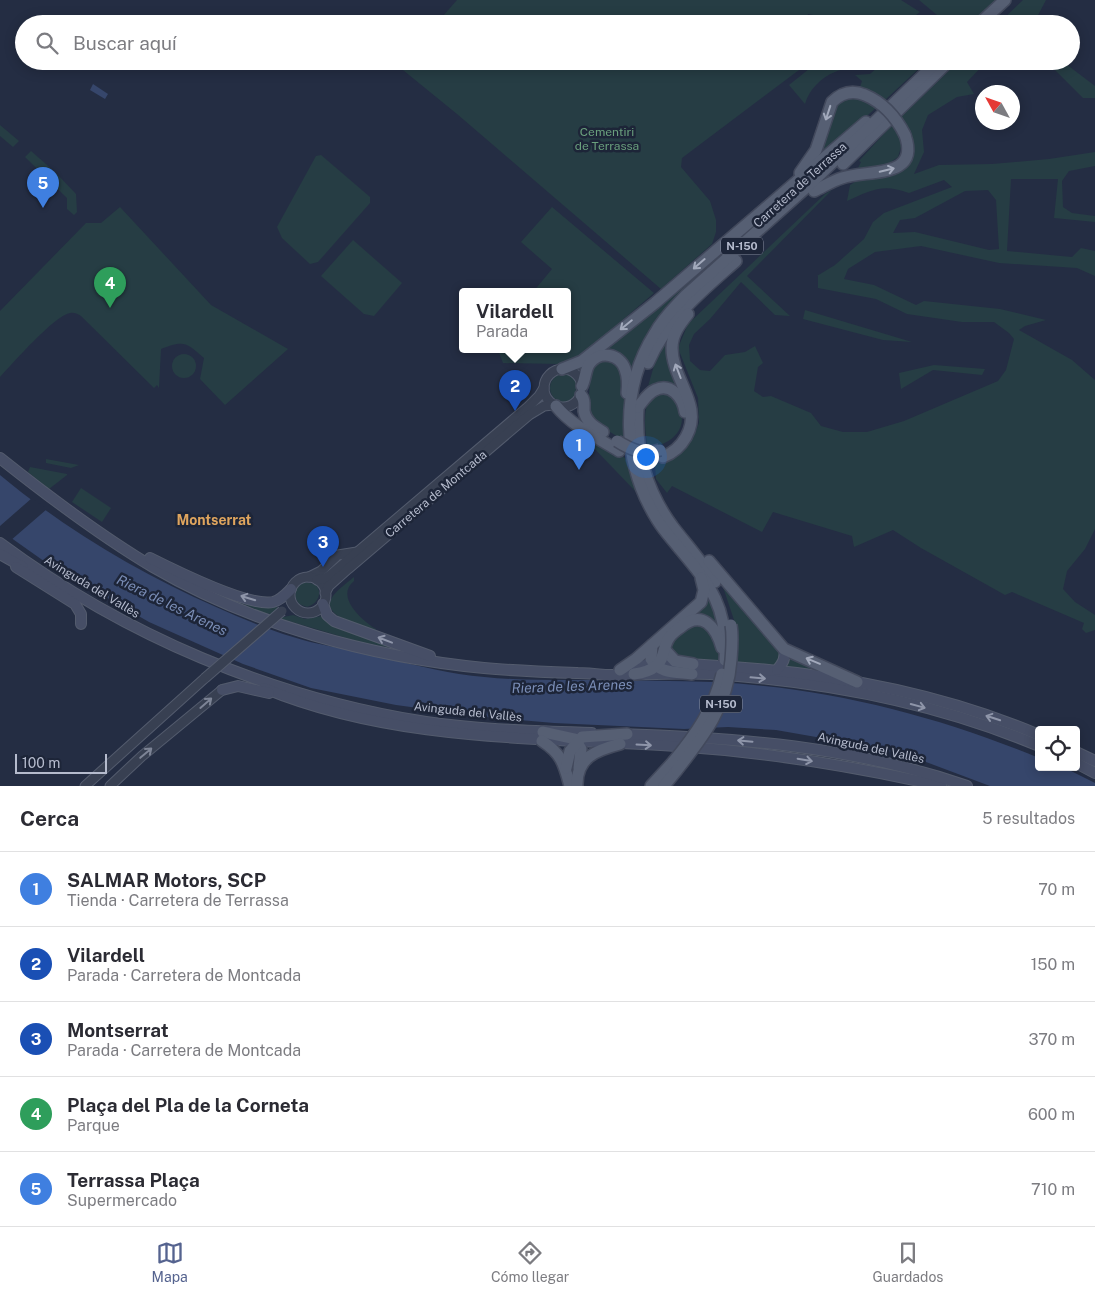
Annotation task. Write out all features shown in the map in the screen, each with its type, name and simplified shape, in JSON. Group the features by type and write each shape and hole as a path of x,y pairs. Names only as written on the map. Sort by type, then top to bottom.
{"main road":[{"path":"989,15 1005,0"},
{"path":"996,15 1012,0"},
{"path":"562,369 591,355 655,303 909,84 928,70"},
{"name":"Carretera de Terrassa","path":"664,786 710,710 720,685 725,660 724,629 720,609 713,593 705,579 659,523 648,503 635,470 629,427 632,394 638,370 650,341 669,313 698,284 850,147 930,70"},
{"name":"Carretera de Terrassa","path":"656,786 708,729 722,702 731,670 732,644 724,629 727,609 717,585 660,508 648,481 639,450 637,434 640,389 646,368 662,335 683,309 814,191 940,70"},
{"path":"772,202 812,157 832,102 838,96 847,92 857,92 880,102 893,114 905,135 907,152 904,160 898,167 888,171 870,172 842,178 814,191"},
{"path":"842,178 898,112"},
{"path":"555,405 562,414 576,424 640,458 650,459 678,448 685,440 689,431 692,416 690,402 673,357 672,343 674,335 684,318 729,267"},
{"path":"618,446 589,422 585,413 582,390 589,365 596,358 610,355 621,361 625,368 629,427"},
{"path":"638,406 652,392 663,388 675,392 682,402 685,418 681,432 662,454"},
{"path":"0,458 61,506 152,566 189,586 230,605 287,627 369,650 465,666 525,671 602,675 693,669 800,682 874,695 966,720 1035,745"},
{"path":"660,508 683,529 784,649 857,682"},
{"name":"Avinguda del Vallès","path":"0,543 26,562 107,612 158,640 282,696 383,723 450,734 624,739 786,757 929,784"},
{"path":"130,552 145,555 209,585 253,600 276,601 291,593"},
{"path":"1,555 75,604 81,614 81,624 88,614 96,611 107,612"},
{"name":"Avinguda del Vallès","path":"1,555 96,611 159,645 225,669 304,694 384,715 462,727 543,736"},
{"path":"620,670 636,659 701,602 704,587 698,572"},
{"path":"323,604 327,615 334,620 399,646 465,666"},
{"path":"634,674 648,671 656,665 673,633 683,624 692,620 699,620 705,621 714,628 724,629"},
{"path":"652,645 650,656 663,671 693,669 777,670 857,682 925,697 1035,734"},
{"path":"777,670 783,662 784,649"},
{"path":"665,650 675,661 693,669"},
{"path":"587,673 656,665"},
{"path":"222,690 227,681 225,669"},
{"path":"222,690 238,686 282,696"},
{"path":"543,736 572,737 578,742 581,753 577,786"},
{"path":"543,736 555,750 566,768 570,786"},
{"name":"Avinguda del Vallès","path":"624,739 676,736 789,745 890,762 967,786"},
{"path":"566,768 568,754 582,738 624,739"},
{"path":"579,768 595,753 624,739"},
{"path":"1080,754 1095,761"},
{"path":"879,761 929,784"},
{"path":"1080,765 1095,772"},
{"path":"652,786 675,766"}],"street":[{"path":"562,369 573,372 581,380 582,390 578,400 569,406 555,405 546,398 544,388 544,383 550,374 562,369"},
{"name":"Carretera de Montcada","path":"313,579 326,578 330,575 528,407 544,388"},
{"name":"Carretera de Montcada","path":"325,593 329,586 538,408 555,405"},
{"path":"85,786 282,611 298,580 313,579 323,585 325,593 323,604 312,612 292,609 282,611"},
{"path":"291,593 293,605 299,610"},
{"path":"110,786 142,756 222,690"}],"green space":[{"path":"457,0 901,0 920,12 916,15 444,15"},
{"path":"919,0 997,0 980,15 937,15"},
{"path":"1023,0 1046,0 1038,15 1007,15"},
{"name":"Cementiri de Terrassa","path":"403,70 799,70 682,158 681,167 710,201 716,220 716,232 712,244 661,289"},
{"path":"808,70 842,70 830,74 820,81 805,104 789,85"},
{"path":"875,70 917,70 885,100 860,87 862,81 855,75 870,74"},
{"path":"950,70 978,70 967,82 974,94 957,97 928,115 922,130 924,152 914,174 939,165 992,164 1049,159 1095,152 1095,166 1069,171 1062,181 1063,207 1072,213 1095,216 1095,222 1054,218 1058,179 1011,179 1007,251 1072,257 1081,248 1095,251 1095,276 1077,268 999,263 921,246 875,252 848,269 844,279 874,285 916,305 924,301 1000,309 1046,320 1025,326 1019,330 1072,360 1095,380 1095,529 1085,549 1067,571 1063,589 1075,602 1095,615 1095,630 1086,633 1082,629 1084,623 1012,592 1005,595 921,548 893,530 854,547 852,536 773,512 762,532 672,486 667,493 656,479 655,465 679,453 693,438 699,423 698,398 678,348 688,324 825,194 832,190 747,276 790,316 775,315 741,282 710,319 694,334 689,345 690,361 700,370 710,371 725,355 745,352 755,346 763,363 758,367 754,391 763,397 771,396 811,413 821,426 843,432 867,432 904,421 998,381 1006,370 1014,339 994,322 962,322 907,314 876,299 818,288 817,276 835,265 864,239 873,222 884,213 952,187 944,180 909,193 892,188 884,188 847,201 850,185 854,182 863,179 893,176 908,165 913,154 913,141 901,117","holes":["988,190 996,200 999,249 989,250 915,232 893,233 900,220 915,218 965,191"]},
{"path":"1055,70 1074,70 1095,86 1095,98 1083,98"},
{"path":"847,98 859,99 877,107 818,159 823,150 835,108"},
{"path":"893,124 902,144 898,157 887,165 858,168 861,162 859,161"},
{"path":"0,125 19,141 13,147 0,136"},
{"path":"839,149 763,221 631,374 602,352"},
{"path":"31,151 76,194 77,212 74,215 67,209 67,198 25,157"},
{"path":"321,155 370,197 370,203 318,262 310,264 282,238 277,227 316,156"},
{"path":"120,207 211,305 288,349 225,405 200,379 204,358 189,346 175,344 161,349 159,388 157,385 154,388 81,316 73,313 63,316 54,322 0,377 0,311 86,223 101,223"},
{"path":"552,207 654,293 583,354 558,364 503,363 499,353 571,353 571,288 536,288 552,269 521,242"},
{"path":"353,240 402,283 374,316 364,314 321,276"},
{"path":"805,310 912,342 883,340 803,319"},
{"path":"670,335 684,397 647,390 655,362"},
{"path":"179,354 189,354 196,361 196,371 189,378 179,378 172,371 172,361"},
{"path":"603,359 619,365 624,393 625,441 595,423 588,408 591,369"},
{"path":"934,365 985,369 982,375 933,370 901,389 899,373"},
{"path":"564,374 574,378 578,388 574,398 564,402 554,398 550,388 554,378"},
{"path":"657,393 673,394 680,408 681,423 676,435 671,439 648,449 645,425 646,412 650,400"},
{"path":"566,419 628,460 638,494"},
{"path":"46,459 79,465 71,468 46,463"},
{"path":"30,467 67,475 49,489 28,472"},
{"path":"81,488 111,508 102,522 72,502"},
{"path":"354,577 354,581 349,587 347,594 349,600 357,614 376,629 375,631 336,615 331,609 330,603 333,596"},
{"path":"304,582 315,584 319,591 316,601 307,607 299,604 295,597 297,587"},
{"path":"202,586 277,604 277,609 271,614 264,613"},
{"path":"723,587 779,651 780,655 775,665 736,662 735,623"},
{"path":"708,591 721,628 689,617"},
{"path":"293,615 305,619 322,616 409,652 353,640 279,618"},
{"path":"695,624 708,628 720,651 720,661 680,659 671,651 670,647 673,639"},
{"path":"787,654 831,673 783,667"}],"water":[{"path":"93,84 108,94 105,99 90,90"},
{"name":"Riera de les Arenes","path":"0,475 50,514 131,565 216,607 263,627 302,640 436,670 494,678 713,682 755,685 838,697 920,716 960,729 1035,756 1035,771 1071,771 1095,783 1095,786 990,786 910,756 776,730 728,727 684,729 554,723 485,717 396,705 311,688 243,664 149,622 48,564 0,530"}],"pier":[{"path":"32,498 47,509 10,541 0,533 0,526"}],"place":[{"name":"Terrassa Plaça","path":"43,208"},
{"name":"Plaça del Pla de la Corneta","path":"110,308"},
{"name":"Vilardell","path":"515,411"},
{"name":"SALMAR Motors, SCP","path":"579,470"},
{"name":"Montserrat","path":"323,567"}],"district":[{"name":"Montserrat","path":"214,520"}]}
